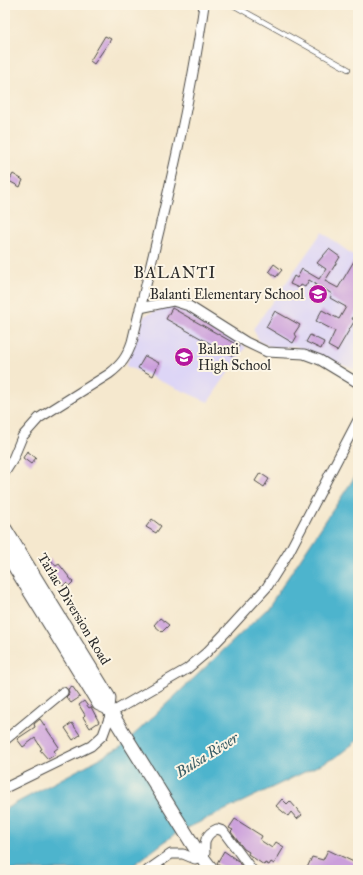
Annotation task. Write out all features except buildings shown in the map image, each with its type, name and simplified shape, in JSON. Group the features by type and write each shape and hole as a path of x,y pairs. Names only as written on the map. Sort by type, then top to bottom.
{"main road":[{"name":"Tarlac Diversion Road","path":"5,529 109,698 111,713"},
{"name":"Tarlac Diversion Road","path":"5,551 99,704 111,713 198,853 212,870"}],"street":[{"path":"5,472 12,461 22,438 39,418 119,366 127,357 132,342 178,149 196,61 204,5"},
{"path":"140,308 173,301 189,306 246,342 267,352 304,354 320,360 358,383"},
{"path":"5,788 91,746 103,735 111,713 187,669 206,653 267,587 289,552 358,420"},
{"path":"5,740 64,692"},
{"path":"148,870 171,854 183,854 195,859 198,853 205,853 204,845 206,838 214,831 220,829 252,870"}],"lane":[{"path":"233,5 348,69"}],"shaded area":[{"name":"Balanti Elementary School","path":"322,232 358,259 358,371 294,346 275,349 260,342 253,329"},
{"name":"Balanti High School","path":"171,305 184,308 246,347 208,402 126,366 144,316"}],"water":[{"name":"Bulsa River","path":"358,472 358,740 336,757 175,834 127,870 5,870 5,809 121,747 267,609"}],"place":[{"name":"Balanti Elementary School","path":"318,294"},
{"name":"Balanti High School","path":"184,357"}],"district":[{"name":"BALANTI","path":"175,272"}]}
